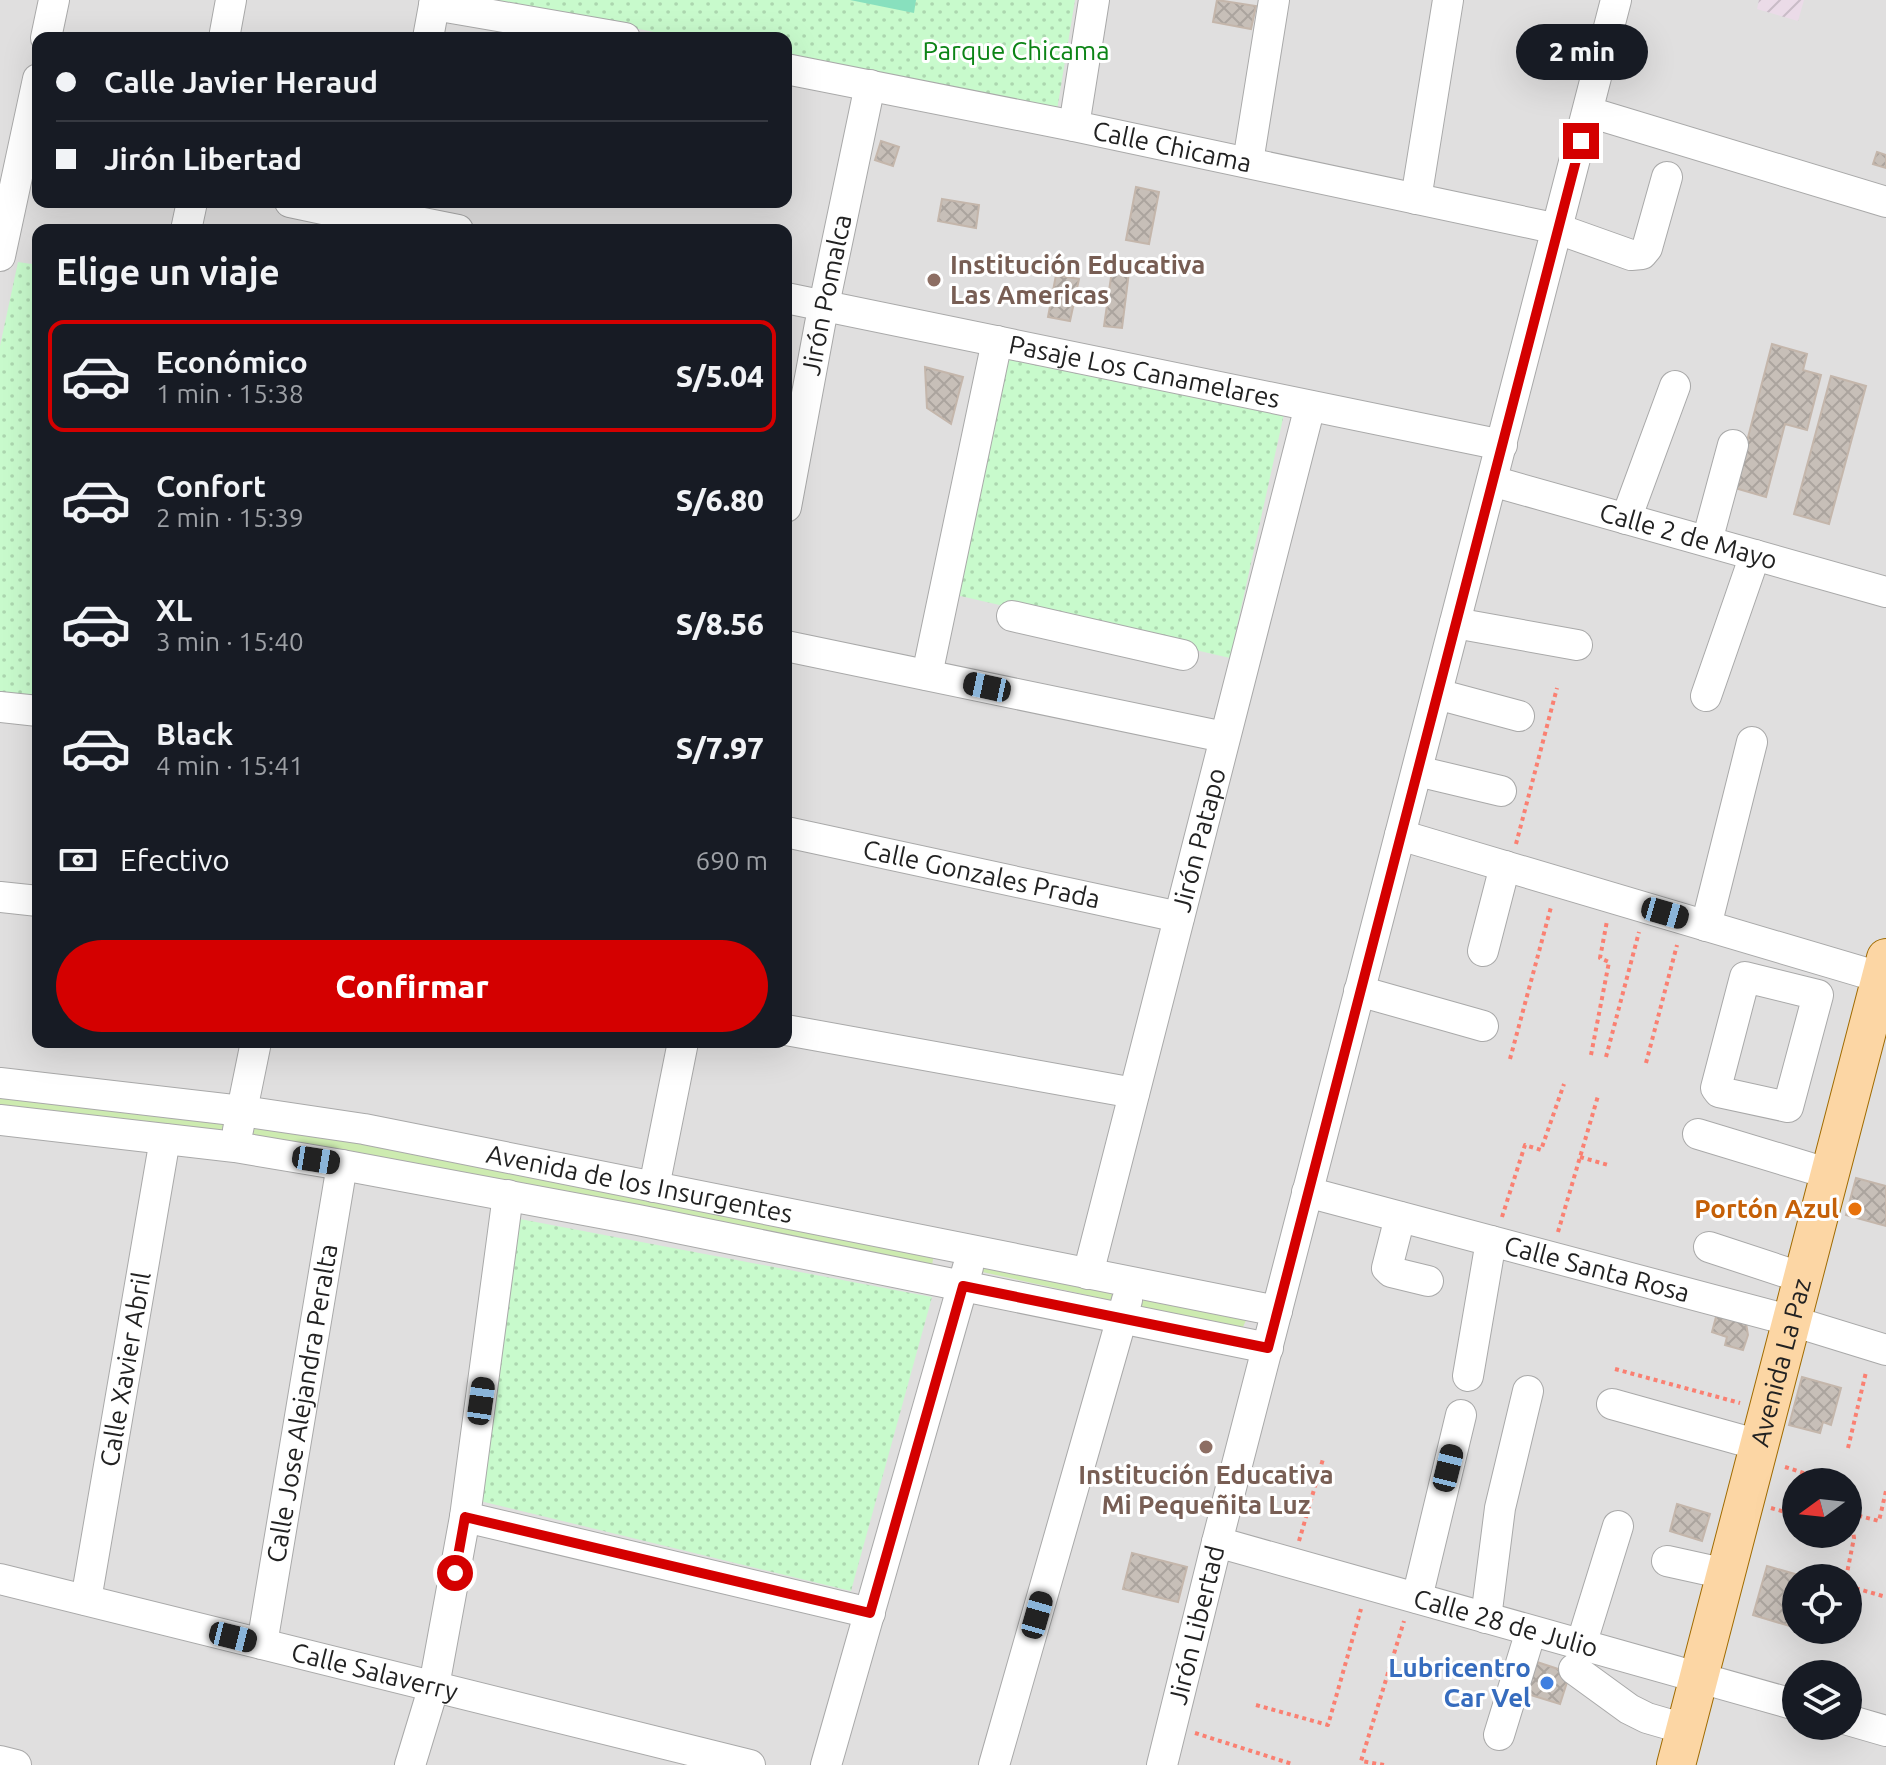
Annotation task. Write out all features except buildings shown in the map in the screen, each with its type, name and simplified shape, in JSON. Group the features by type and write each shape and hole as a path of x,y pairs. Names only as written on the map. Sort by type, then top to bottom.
{"main road":[{"name":"Avenida La Paz","path":"1676,1765 1884,971"}],"street":[{"path":"47,32 54,0"},
{"path":"225,32 231,0"},
{"path":"1074,126 1094,0"},
{"path":"1248,162 1274,0"},
{"path":"1416,199 1448,0"},
{"name":"Jirón Libertad","path":"1162,1765 1616,0"},
{"path":"429,32 435,3 592,32"},
{"name":"Calle Chicama","path":"792,70 1248,162 1558,229 1631,255 1642,254 1651,238 1667,177"},
{"name":"Jirón Pomalca","path":"792,475 870,85"},
{"path":"0,256 32,107"},
{"path":"1589,112 1886,202"},
{"path":"330,208 426,224"},
{"name":"Pasaje Los Canamelares","path":"792,299 1502,445"},
{"path":"927,675 997,341"},
{"path":"1626,519 1675,386"},
{"name":"Jirón Patapo","path":"1088,1274 1310,406"},
{"path":"1707,541 1733,445"},
{"name":"Calle 2 de Mayo","path":"1492,481 1886,592"},
{"path":"1706,696 1755,555"},
{"path":"1012,616 1183,655"},
{"path":"1455,623 1577,645"},
{"path":"792,647 1224,737"},
{"path":"1437,694 1519,716"},
{"path":"0,707 32,710"},
{"path":"1695,922 1752,742"},
{"path":"1417,771 1501,791"},
{"name":"Calle Gonzales Prada","path":"792,833 1179,917"},
{"path":"1400,835 1810,956 1884,971"},
{"path":"1483,951 1507,867"},
{"path":"0,897 32,900"},
{"path":"1793,988 1810,956"},
{"path":"1749,976 1793,988 1819,996 1791,1104 1783,1107 1719,1092 1715,1086 1743,978 1749,976"},
{"path":"1359,991 1483,1026"},
{"path":"792,1031 1134,1093"},
{"path":"235,1147 255,1048"},
{"path":"654,1187 682,1048"},
{"name":"Avenida de los Insurgentes","path":"0,1083 242,1111 364,1129 1277,1311"},
{"name":"Avenida de los Insurgentes","path":"0,1120 235,1147 342,1165 508,1195 1268,1348"},
{"path":"1698,1134 1830,1174"},
{"name":"Calle Xavier Abril","path":"86,1600 165,1139"},
{"name":"Calle Jose Alejandra Peralta","path":"262,1644 342,1165"},
{"name":"Calle Santa Rosa","path":"1307,1192 1792,1321 1879,1348"},
{"path":"410,1765 434,1686 465,1517 508,1195"},
{"path":"1400,1217 1387,1268 1391,1272 1428,1281"},
{"path":"1468,1376 1492,1241"},
{"path":"1709,1247 1803,1278"},
{"path":"826,1765 973,1250"},
{"path":"994,1765 1132,1283"},
{"path":"1486,1618 1500,1508 1528,1391"},
{"path":"1612,1404 1761,1438"},
{"path":"1414,1597 1461,1415"},
{"path":"465,1517 870,1613"},
{"path":"1618,1526 1578,1657 1629,1709 1647,1718 1685,1729"},
{"name":"Calle 28 de Julio","path":"1217,1542 1531,1631 1578,1657 1699,1678 1782,1701"},
{"path":"1667,1561 1726,1574"},
{"name":"Calle Salaverry","path":"0,1579 750,1765"},
{"path":"1499,1735 1531,1631"},
{"path":"1862,1724 1886,1731"},
{"path":"0,1761 16,1765"}],"path":[{"path":"1507,867 1557,688"},
{"path":"1510,1059 1558,882"},
{"path":"1591,1055 1609,962 1600,958 1611,898"},
{"path":"1606,1057 1645,907"},
{"path":"1646,1063 1695,922"},
{"path":"1492,1241 1525,1145 1541,1150 1564,1084"},
{"path":"1551,1257 1598,1096"},
{"path":"1580,1157 1608,1165"},
{"path":"1848,1448 1879,1348"},
{"path":"1615,1369 1761,1438 1809,1468"},
{"path":"1292,1563 1323,1459"},
{"path":"1862,1517 1879,1521 1886,1491"},
{"path":"1256,1705 1328,1725 1368,1584"},
{"path":"1862,1590 1886,1597"},
{"path":"1384,1765 1361,1761 1414,1597"},
{"path":"1172,1726 1292,1764"}],"shaded area":[{"path":"0,0 1886,0 1886,1765 0,1765"},
{"path":"1759,0 1804,0 1798,21 1757,9"}],"green space":[{"name":"Parque Chicama","path":"490,0 1075,0 1057,110 792,59 792,32 654,32"},
{"path":"850,0 916,0 914,13"},
{"path":"18,262 32,264 32,695 0,692 0,346"},
{"path":"1010,352 1284,414 1230,658 956,595"},
{"path":"0,1092 348,1135 935,1249 932,1265 0,1119"},
{"path":"520,1219 932,1297 851,1591 476,1500"},
{"path":"978,1260 1248,1316 1242,1329 973,1270"}],"place":[{"name":"Institución Educativa Las Americas","path":"934,280"},
{"name":"Portón Azul","path":"1855,1209"},
{"name":"Institución Educativa Mi Pequeñita Luz","path":"1206,1447"},
{"name":"Lubricentro Car Vel","path":"1547,1683"}],"route":[{"path":"455,1573 465,1517 870,1613 963,1286 1268,1348 1581,141"}]}
